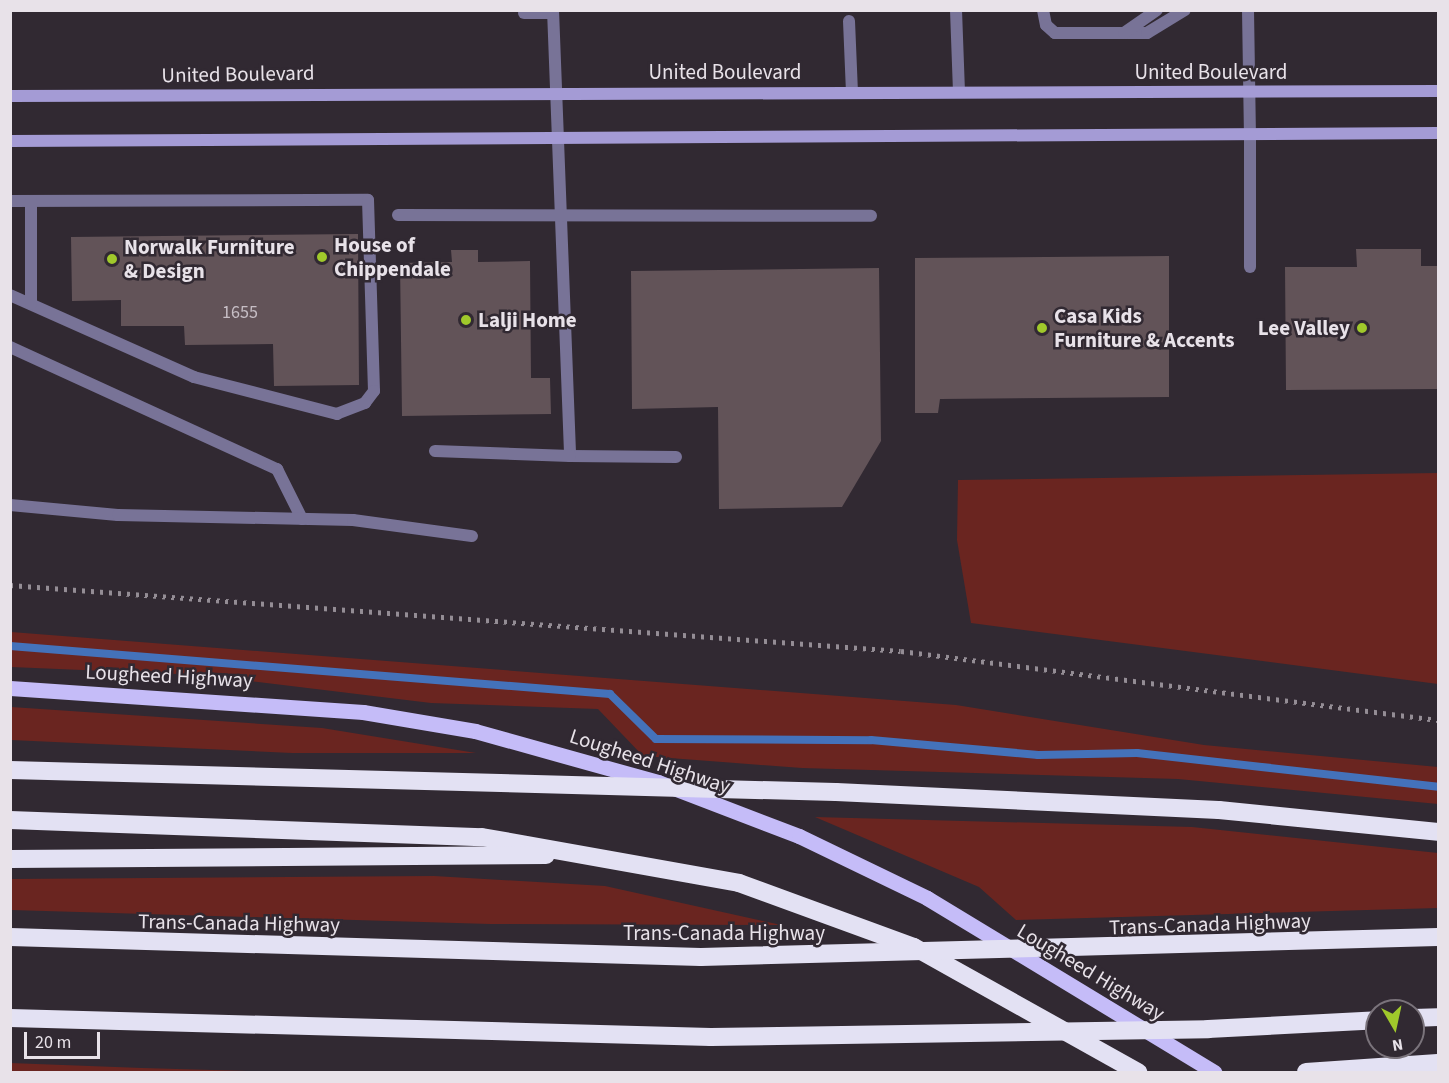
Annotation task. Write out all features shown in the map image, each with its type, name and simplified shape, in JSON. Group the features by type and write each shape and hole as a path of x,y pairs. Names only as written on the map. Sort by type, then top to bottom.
{"highway":[{"path":"10,770 848,792 1219,810 1438,832"},
{"path":"10,820 482,837 652,865 795,900 914,947 1138,1072"},
{"path":"10,859 482,854 652,865"},
{"name":"Trans-Canada Highway","path":"10,937 700,957 1438,938"},
{"path":"10,1018 711,1037 1208,1029 1365,1021"},
{"path":"1306,1072 1438,1063"}],"main road":[{"name":"United Boulevard","path":"10,96 556,91 1438,91"},
{"path":"10,141 1438,134"},
{"name":"Lougheed Highway","path":"10,688 363,712 475,731 566,755 757,819 927,898 1214,1072"}],"street":[{"path":"956,10 959,92"},
{"path":"1042,10 1046,25 1055,33 1157,31 1185,10"},
{"path":"1124,33 1157,10"},
{"path":"1248,10 1250,267"},
{"path":"524,13 553,12 570,456"},
{"path":"849,21 852,92"},
{"path":"10,201 368,200 374,391 365,403 337,414 194,377 10,295"},
{"path":"31,201 31,304"},
{"path":"398,215 871,216"},
{"path":"10,347 277,469 302,519"},
{"path":"435,451 676,457"},
{"path":"10,505 118,515 302,519 472,536"}],"shaded area":[{"path":"1438,473 1438,684 971,623 957,540 958,480"},
{"path":"11,632 956,705 1204,745 1438,767 1438,804 1178,779 802,768 643,756 598,709 431,703 201,675 11,667"},
{"path":"11,707 322,728 476,753 292,753 11,740"},
{"path":"815,817 1192,827 1438,853 1438,908 1016,920 979,887"},
{"path":"434,876 605,886 781,925 490,924 11,910 11,879"},
{"path":"10,1063 142,1068 287,1072 11,1072"}],"building":[{"path":"358,234 359,385 274,386 273,344 185,345 184,326 121,326 121,300 72,301 71,237"},
{"name":"Lee Valley","path":"1356,249 1421,249 1421,266 1438,266 1438,389 1286,390 1285,267 1357,267"},
{"name":"Lalji Home","path":"451,250 478,250 478,262 530,261 531,378 550,378 551,414 402,416 400,263 452,262"},
{"name":"Casa Kids Furniture & Accents","path":"1169,256 1169,397 940,399 938,413 915,413 915,258"},
{"path":"879,268 881,441 842,507 719,509 718,407 632,409 631,271"}],"waterway":[{"path":"10,646 610,694 656,739 871,740 1038,755 1137,753 1438,787"}],"railway":[{"path":"10,585 901,651 1438,720"}],"place":[{"name":"House of Chippendale","path":"322,257"},
{"name":"Norwalk Furniture & Design","path":"112,259"},
{"name":"Lalji Home","path":"466,320"},
{"name":"Casa Kids Furniture & Accents","path":"1042,328"},
{"name":"Lee Valley","path":"1362,328"}]}
